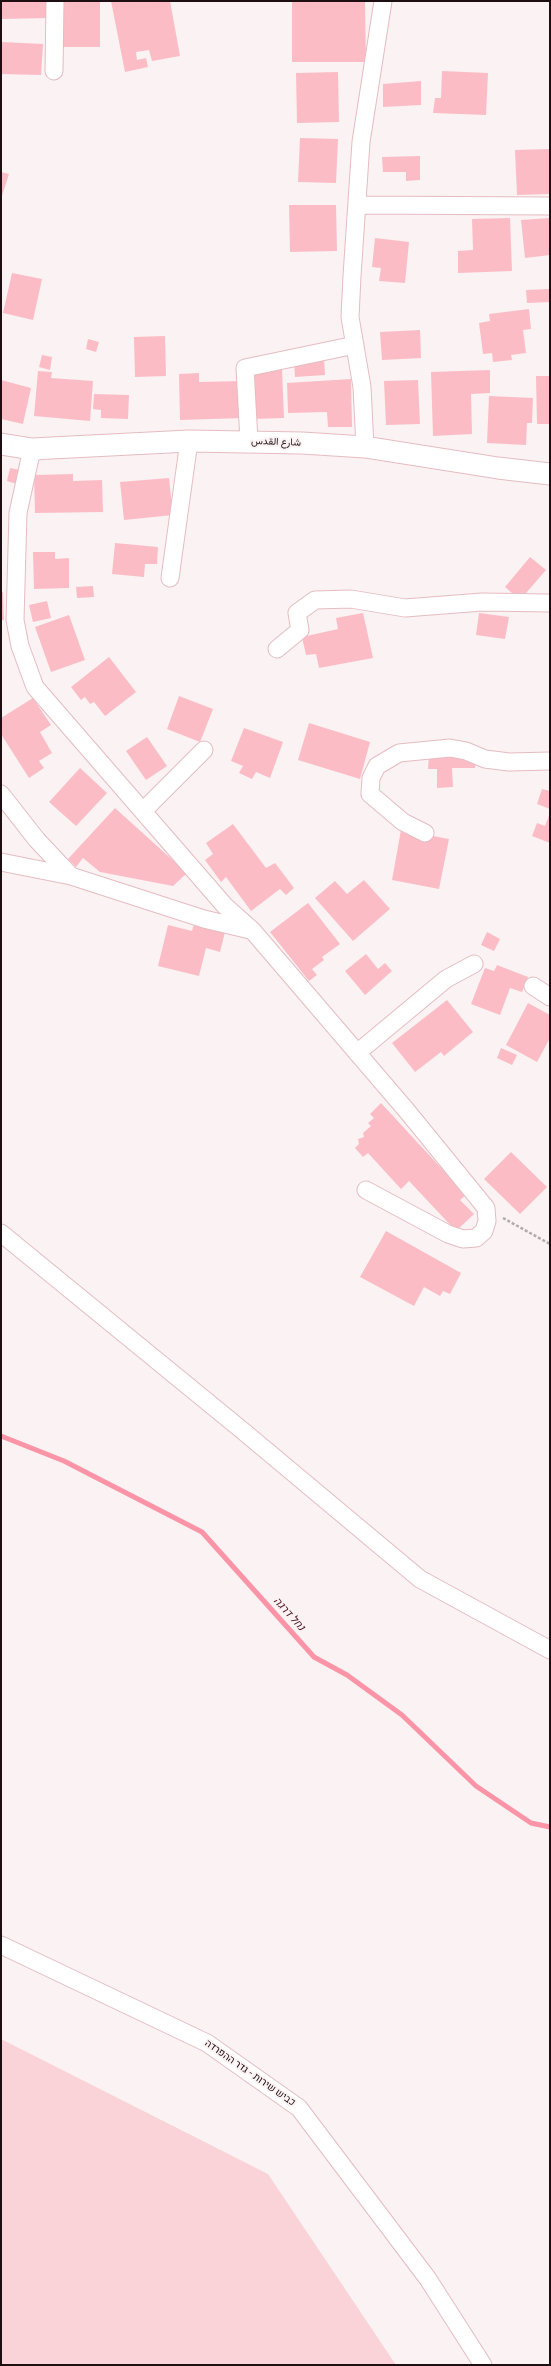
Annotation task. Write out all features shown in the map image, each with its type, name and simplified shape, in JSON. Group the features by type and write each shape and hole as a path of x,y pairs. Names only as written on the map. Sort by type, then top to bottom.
{"main road":[{"name":"شارع القدس","path":"1,444 32,449 189,441 249,441 365,447 498,468 550,474"}],"street":[{"path":"54,71 55,1"},
{"path":"365,447 362,387 350,317 361,142 383,1"},
{"path":"357,205 550,206"},
{"path":"249,441 245,368 355,345"},
{"path":"170,578 189,441"},
{"path":"32,449 18,513 8,623 20,646 35,687 224,906 252,930 486,1208 487,1221 484,1231 476,1238 463,1239 448,1234 366,1190"},
{"path":"277,650 300,630 297,612 315,600 351,599 405,608 482,602 550,603"},
{"path":"425,833 403,822 370,794 371,778 377,766 398,753 450,748 466,751 485,759 509,762 550,761"},
{"path":"143,811 204,750"},
{"path":"1,794 37,840 71,876"},
{"path":"1,862 71,876 204,918 252,930"},
{"path":"357,1053 446,979 474,964"},
{"path":"533,986 550,997"},
{"path":"1,1233 243,1430 420,1579 550,1650"},
{"name":"כביש שירות - גדר ההפרדה","path":"1,1945 207,2042 300,2108 428,2280 483,2365"}],"path":[{"path":"486,1208 550,1244"}],"shaded area":[{"path":"1,2039 268,2174 396,2365 1,2365"}],"building":[{"path":"1,1 48,1 48,18 1,19"},
{"path":"58,1 100,1 100,47 59,47"},
{"path":"111,1 170,1 180,56 152,61 149,50 136,52 137,60 146,58 148,67 125,72"},
{"path":"292,1 365,1 366,62 292,62"},
{"path":"1,42 43,44 41,75 1,74"},
{"path":"442,71 488,73 486,115 433,113 435,98 441,98"},
{"path":"338,72 339,122 297,123 296,73"},
{"path":"421,81 421,105 383,107 383,84"},
{"path":"300,138 338,139 336,183 298,182"},
{"path":"550,149 550,194 517,195 515,150"},
{"path":"420,156 420,180 406,181 406,172 383,172 382,157"},
{"path":"1,172 9,174 1,199"},
{"path":"289,205 336,205 337,251 290,252"},
{"path":"510,218 512,271 458,273 458,251 473,250 472,219"},
{"path":"550,218 550,255 525,258 521,220"},
{"path":"375,238 409,242 405,283 379,281 381,268 372,267"},
{"path":"12,273 42,279 33,320 3,313"},
{"path":"550,289 550,302 527,303 526,290"},
{"path":"529,309 531,329 523,330 526,353 511,355 512,360 493,362 492,353 483,354 479,323 490,321 489,314"},
{"path":"420,330 421,358 382,360 380,332"},
{"path":"165,336 166,376 135,377 134,337"},
{"path":"88,339 99,342 96,352 86,349"},
{"path":"42,355 52,357 50,370 39,367"},
{"path":"324,359 325,375 295,377 294,361"},
{"path":"282,370 284,418 251,419 249,371"},
{"path":"490,370 490,393 471,394 472,434 433,436 431,372"},
{"path":"38,371 52,372 51,378 93,381 90,421 34,416"},
{"path":"199,373 199,382 243,381 244,418 180,420 179,374"},
{"path":"536,376 550,376 550,424 537,424"},
{"path":"351,379 352,427 328,427 327,412 288,413 287,383"},
{"path":"1,380 31,388 23,424 1,419"},
{"path":"418,380 420,424 386,425 384,381"},
{"path":"94,394 129,395 128,419 101,418 101,410 93,409"},
{"path":"489,396 533,398 532,423 527,423 526,445 487,443"},
{"path":"10,468 20,470 17,484 7,481"},
{"path":"73,474 73,481 102,480 103,512 35,513 34,475"},
{"path":"169,478 173,515 124,520 120,482"},
{"path":"115,543 158,547 157,564 145,564 144,577 112,574"},
{"path":"33,552 55,552 55,559 69,558 69,588 34,589"},
{"path":"530,557 546,570 520,600 505,587"},
{"path":"93,586 94,597 77,598 76,587"},
{"path":"1,592 3,592 4,620 1,620"},
{"path":"47,601 51,618 33,622 29,605"},
{"path":"363,613 373,658 319,668 316,654 306,655 302,637 338,629 336,618"},
{"path":"479,613 509,617 505,639 476,635"},
{"path":"69,615 85,660 51,672 35,627"},
{"path":"109,657 136,692 105,716 94,702 90,704 85,697 81,700 71,687"},
{"path":"179,696 213,709 200,742 167,729"},
{"path":"33,698 51,725 40,732 52,753 39,761 44,768 29,778 1,734 1,718"},
{"path":"309,723 370,742 360,779 298,760"},
{"path":"244,728 283,742 270,778 256,772 252,779 239,773 243,766 231,761"},
{"path":"147,737 167,766 146,780 126,751"},
{"path":"460,753 461,759 476,759 475,768 452,768 453,787 437,788 437,769 428,769 429,754"},
{"path":"80,768 107,793 76,826 49,802"},
{"path":"542,789 550,791 550,809 537,804"},
{"path":"115,808 187,873 173,886 100,872 83,858 76,867 68,859"},
{"path":"550,813 550,843 532,836 537,823 545,826"},
{"path":"233,824 266,868 275,863 294,888 286,895 280,889 251,911 226,877 221,882 205,860 213,854 206,843"},
{"path":"401,830 449,839 439,889 392,880"},
{"path":"364,880 390,909 353,941 315,898 335,881 347,894"},
{"path":"308,903 340,944 322,957 324,960 312,969 317,975 309,981 270,932"},
{"path":"195,920 226,928 220,952 206,948 199,976 158,966 168,925 192,931"},
{"path":"487,932 500,939 494,951 481,945"},
{"path":"366,954 378,969 385,963 392,971 365,995 345,971"},
{"path":"497,965 528,977 522,992 510,988 500,1015 471,1004 485,968 494,971"},
{"path":"447,1000 473,1032 444,1056 441,1052 415,1072 392,1043"},
{"path":"528,1003 550,1015 550,1038 537,1062 506,1045"},
{"path":"501,1048 517,1055 512,1065 497,1058"},
{"path":"381,1103 466,1195 460,1200 474,1214 456,1231 409,1181 401,1189 368,1153 363,1157 355,1148 359,1144 358,1139 364,1137 363,1133 371,1126 368,1123 374,1118 370,1114"},
{"path":"511,1152 547,1187 520,1214 484,1179"},
{"path":"386,1231 461,1273 450,1294 443,1291 440,1296 424,1287 414,1306 360,1277"}],"waterway":[{"name":"נחל דרגה","path":"1,1436 64,1461 202,1532 314,1657 347,1675 402,1715 476,1786 531,1823 550,1827"}]}
